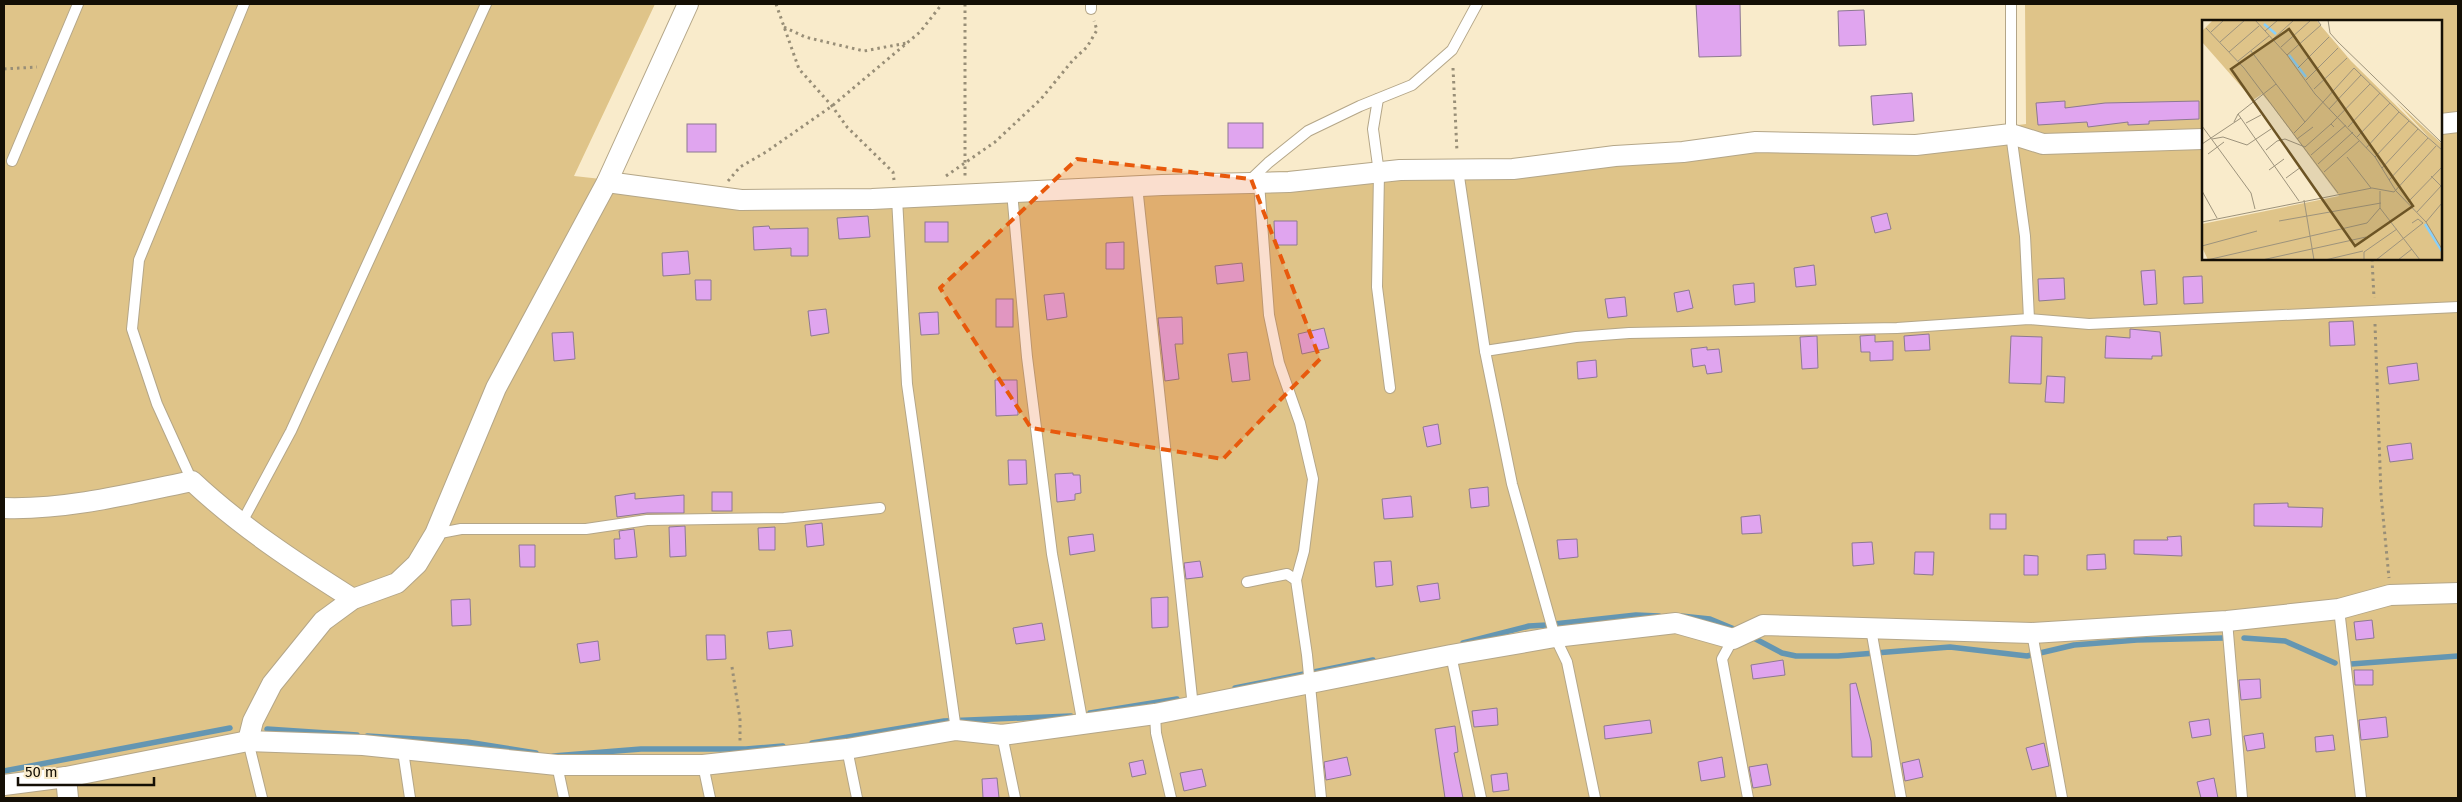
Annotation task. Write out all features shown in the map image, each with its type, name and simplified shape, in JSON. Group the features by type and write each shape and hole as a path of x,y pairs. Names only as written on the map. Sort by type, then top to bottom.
{"street":[{"path":"248,741 253,721 272,684 323,620 353,599 397,583 418,564 435,534 496,388 607,182 688,4"},
{"path":"2442,124 2458,122"},
{"path":"607,182 741,200 897,198 1137,186 1289,182 1400,170 1512,170 1615,156 1683,152 1756,142 1916,145 2011,134 2043,144 2202,139"},
{"path":"4,508 28,509 120,496 192,480 241,524 289,559 353,599"},
{"path":"4,785 66,777 248,741 363,744 403,750 557,765 703,765 847,749 955,724 1002,735 1083,725 1192,707 1308,682 1450,655 1555,637 1676,623 1739,635 1763,625 1872,637 2034,640 2339,609 2390,595 2458,593"},
{"path":"66,777 68,798"}],"lane":[{"path":"12,161 78,4"},
{"path":"192,480 157,404 132,328 139,260 244,4"},
{"path":"241,524 291,431 486,4"},
{"path":"1321,798 1296,580 1304,551 1313,479 1300,422 1279,363 1269,315 1253,183 1268,163 1308,131 1412,85 1452,50 1477,4"},
{"path":"2011,4 2011,134 2025,236 2029,319"},
{"path":"1378,99 1374,130 1379,173 1377,287 1390,388"},
{"path":"1458,170 1485,351 1512,484 1555,637 1567,662 1595,798"},
{"path":"1137,186 1192,707"},
{"path":"1012,192 1027,357 1050,534 1083,725"},
{"path":"897,198 907,384 955,724"},
{"path":"1485,351 1576,337 1629,334 1730,330 1897,328 2029,319 2089,324 2458,307"},
{"path":"435,534 461,529 586,529 647,520 784,518 880,508"},
{"path":"1247,582 1286,574 1296,580"},
{"path":"2339,609 2361,798"},
{"path":"2227,621 2242,798"},
{"path":"1739,635 1722,659 1748,798"},
{"path":"1872,637 1901,798"},
{"path":"2034,640 2062,798"},
{"path":"1450,655 1481,798"},
{"path":"1155,714 1156,733 1171,798"},
{"path":"1002,735 1015,798"},
{"path":"248,741 262,798"},
{"path":"847,749 857,798"},
{"path":"403,750 410,798"},
{"path":"557,765 564,798"},
{"path":"703,765 710,798"}],"path":[{"path":"776,4 799,69 848,127 893,172 897,198"},
{"path":"727,182 740,167 766,152 832,106 920,32 942,4"},
{"path":"965,4 965,194"},
{"path":"922,197 995,142 1041,99 1073,60 1087,47 1097,30 1091,6"},
{"path":"784,27 805,37 864,51 907,42"},
{"path":"1452,50 1458,170"},
{"path":"4,69 52,66"},
{"path":"2372,260 2381,495 2390,595"},
{"path":"732,667 740,719 740,742"}],"highlighted area":[{"path":"1077,159 1251,179 1320,359 1223,459 1031,428 940,288"}],"shaded area":[{"path":"4,4 655,4 574,176 745,195 1851,146 2026,124 2025,5 2458,4 2458,798 4,798"}],"building":[{"path":"1696,4 1740,4 1741,56 1699,57"},
{"path":"1864,10 1866,45 1839,46 1838,11"},
{"path":"1912,93 1914,121 1873,125 1871,96"},
{"path":"2065,101 2065,108 2105,103 2199,101 2199,119 2149,121 2149,124 2128,125 2128,122 2088,127 2087,122 2038,125 2036,103"},
{"path":"1228,123 1263,123 1263,148 1228,148"},
{"path":"687,124 716,124 716,152 687,152"},
{"path":"1887,213 1891,229 1875,233 1871,217"},
{"path":"868,216 870,237 839,239 837,218"},
{"path":"1274,221 1297,221 1297,245 1275,245"},
{"path":"925,222 948,222 948,242 925,242"},
{"path":"769,226 770,229 808,228 808,256 791,256 791,248 754,250 753,227"},
{"path":"1124,242 1124,269 1106,269 1106,243"},
{"path":"688,251 690,274 663,276 662,253"},
{"path":"1242,263 1244,281 1217,284 1215,266"},
{"path":"1814,265 1816,285 1796,287 1794,268"},
{"path":"2155,270 2157,304 2144,305 2141,271"},
{"path":"2202,276 2203,303 2184,304 2183,277"},
{"path":"2064,278 2065,299 2039,301 2038,279"},
{"path":"695,280 711,280 711,300 696,300"},
{"path":"1754,283 1755,302 1735,305 1733,285"},
{"path":"1689,290 1693,308 1677,312 1674,293"},
{"path":"1064,293 1067,317 1047,320 1044,295"},
{"path":"1625,297 1627,316 1608,318 1605,299"},
{"path":"996,299 1013,299 1013,327 996,327"},
{"path":"826,309 829,333 811,336 808,311"},
{"path":"938,312 939,334 921,335 919,313"},
{"path":"1182,317 1183,344 1175,344 1179,379 1165,381 1158,318"},
{"path":"2353,321 2355,345 2330,346 2329,322"},
{"path":"1324,328 1329,348 1302,354 1298,334"},
{"path":"2130,329 2160,332 2162,356 2152,356 2152,359 2105,358 2106,336 2130,338"},
{"path":"573,332 575,359 554,361 552,333"},
{"path":"1929,334 1930,350 1905,351 1904,336"},
{"path":"1875,335 1875,342 1893,341 1893,360 1870,361 1870,352 1861,352 1860,336"},
{"path":"1817,336 1818,368 1802,369 1800,337"},
{"path":"2011,336 2042,337 2041,384 2009,383"},
{"path":"1707,347 1707,350 1719,349 1722,372 1707,374 1705,365 1693,367 1691,349"},
{"path":"1247,352 1250,380 1232,382 1228,354"},
{"path":"1596,360 1597,377 1578,379 1577,362"},
{"path":"2417,363 2419,380 2389,384 2387,367"},
{"path":"2047,376 2065,377 2064,403 2045,402"},
{"path":"995,380 1017,380 1018,415 996,416"},
{"path":"1438,424 1441,444 1427,447 1423,427"},
{"path":"2411,443 2413,459 2390,462 2387,446"},
{"path":"1008,460 1026,460 1027,484 1009,485"},
{"path":"1073,473 1073,475 1080,475 1081,493 1075,494 1075,500 1057,502 1055,474"},
{"path":"1488,487 1489,506 1471,508 1469,489"},
{"path":"712,492 732,492 732,511 712,511"},
{"path":"635,493 635,499 684,495 684,513 647,513 617,517 615,496"},
{"path":"1411,496 1413,517 1384,519 1382,499"},
{"path":"2288,503 2288,507 2323,508 2322,527 2254,526 2254,504"},
{"path":"1990,514 2006,514 2006,529 1990,529"},
{"path":"1760,515 1762,533 1742,534 1741,517"},
{"path":"822,523 824,545 807,547 805,525"},
{"path":"685,526 686,556 670,557 669,527"},
{"path":"775,527 775,550 759,550 758,528"},
{"path":"634,529 637,557 615,559 614,539 620,539 619,531"},
{"path":"1093,534 1095,551 1070,555 1068,537"},
{"path":"2181,536 2182,556 2134,554 2134,540 2168,540 2167,537"},
{"path":"1577,539 1578,557 1559,559 1557,540"},
{"path":"1872,542 1874,564 1853,566 1852,543"},
{"path":"519,545 535,545 535,567 520,567"},
{"path":"1915,552 1934,552 1933,575 1914,574"},
{"path":"2105,554 2106,569 2087,570 2087,555"},
{"path":"2024,555 2038,556 2038,575 2024,575"},
{"path":"1200,561 1203,577 1186,579 1184,563"},
{"path":"1391,561 1393,585 1376,587 1374,562"},
{"path":"1438,583 1440,599 1420,602 1417,586"},
{"path":"1168,597 1168,627 1152,628 1151,598"},
{"path":"470,599 471,625 452,626 451,600"},
{"path":"2372,620 2374,638 2356,640 2354,622"},
{"path":"1042,623 1045,640 1016,644 1013,628"},
{"path":"791,630 793,646 769,649 767,632"},
{"path":"706,635 725,635 726,659 707,660"},
{"path":"598,641 600,660 580,663 577,644"},
{"path":"1783,660 1785,675 1753,679 1751,665"},
{"path":"2354,670 2373,670 2373,685 2355,685"},
{"path":"2260,679 2261,698 2241,700 2239,680"},
{"path":"1856,683 1871,741 1872,757 1852,757 1850,684"},
{"path":"1497,708 1498,725 1474,727 1472,711"},
{"path":"2386,717 2388,737 2361,740 2359,720"},
{"path":"2209,719 2211,735 2192,738 2189,722"},
{"path":"1650,720 1652,733 1605,739 1604,726"},
{"path":"1455,726 1458,752 1454,753 1463,798 1445,798 1435,729"},
{"path":"2263,733 2265,748 2247,751 2244,736"},
{"path":"2333,735 2335,750 2316,752 2315,737"},
{"path":"2044,743 2049,766 2032,770 2026,748"},
{"path":"1347,757 1351,775 1326,780 1324,762"},
{"path":"1722,757 1725,777 1701,781 1698,762"},
{"path":"1919,759 1923,777 1905,781 1902,763"},
{"path":"1143,760 1146,774 1132,777 1129,763"},
{"path":"1767,764 1771,785 1753,788 1749,767"},
{"path":"1202,769 1206,786 1184,791 1180,773"},
{"path":"1507,773 1509,790 1493,792 1491,775"},
{"path":"997,778 999,798 983,798 982,779"},
{"path":"2214,778 2218,798 2201,798 2197,782"}],"waterway":[{"path":"1554,624 1636,615 1659,616"},
{"path":"1681,616 1710,619 1739,631"},
{"path":"1463,643 1529,626 1547,625"},
{"path":"1750,636 1782,653 1796,656 1838,656 1950,647 2027,656 2074,645 2137,640 2223,638"},
{"path":"2244,638 2285,641 2335,663"},
{"path":"2351,664 2458,656"},
{"path":"1235,688 1373,660"},
{"path":"1090,713 1177,699"},
{"path":"812,743 944,721 1071,716"},
{"path":"4,771 230,728"},
{"path":"267,729 357,735"},
{"path":"367,736 467,742 536,753"},
{"path":"553,756 641,749 746,749 783,746"}]}
